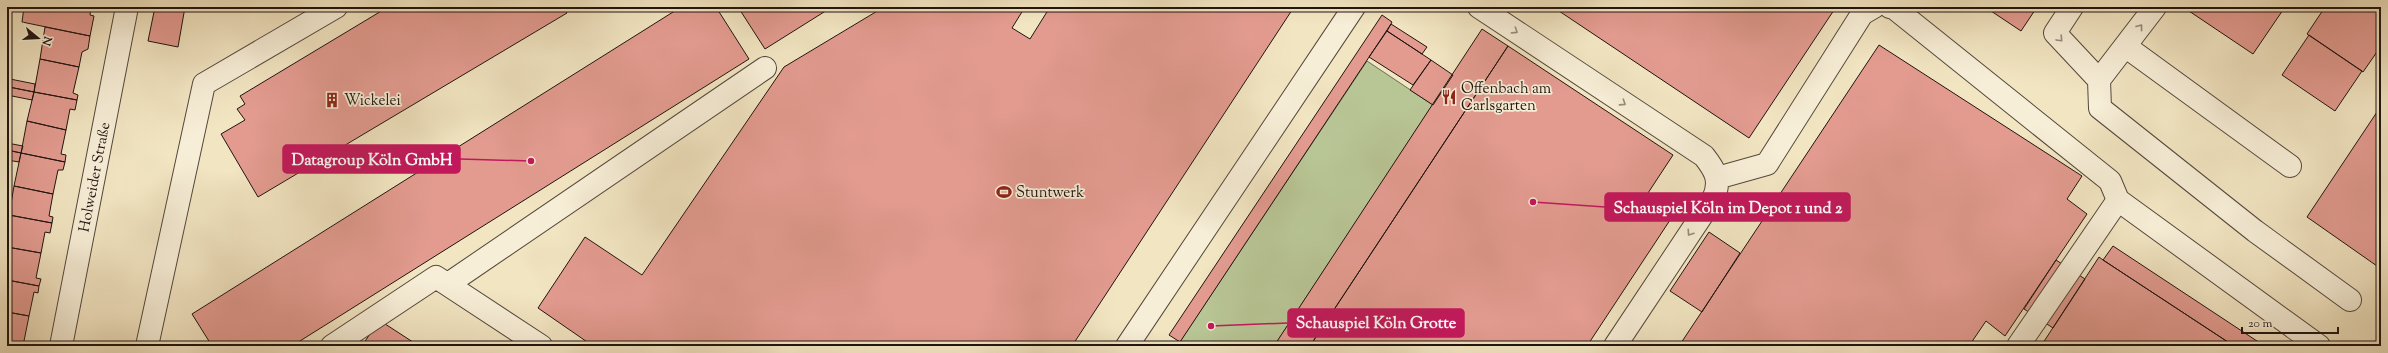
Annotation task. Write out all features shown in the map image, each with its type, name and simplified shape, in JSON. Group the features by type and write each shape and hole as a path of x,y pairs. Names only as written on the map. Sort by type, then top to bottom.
{"street":[{"name":"Holweider Straße","path":"61,346 127,7"},
{"path":"147,346 204,84 336,7"},
{"path":"1127,346 1354,7"},
{"path":"1717,178 1767,164 1862,14 1874,7"},
{"path":"1890,7 1987,82 2110,181 2118,200 2319,346"},
{"path":"2072,7 2055,33 2099,80"},
{"path":"2155,7 2099,80 2100,108 2255,231 2350,300"},
{"path":"1481,8 1704,156 1713,167 1717,178 1718,188 1714,197 1615,346"},
{"path":"2125,46 2290,166"},
{"path":"448,284 765,68"},
{"path":"2018,346 2118,200"},
{"path":"332,346 436,277 541,346"}],"green space":[{"path":"1367,61 1433,105 1274,346 1177,346"}],"building":[{"path":"24,7 91,7 90,15 94,16 90,36 22,22"},
{"path":"155,7 185,7 178,47 148,41"},
{"name":"Wickelei","path":"388,7 563,7 567,13 258,197 221,134 245,120 237,109 245,104 240,96"},
{"path":"681,7 716,7 749,59 292,346 212,346 192,314"},
{"path":"738,7 832,7 765,49"},
{"path":"884,7 1025,7 1012,28 1030,39 1050,7 1294,7 1072,346 593,346 538,308 585,237 642,275 784,67"},
{"path":"1553,7 1836,7 1749,138"},
{"path":"1985,7 2037,7 2021,31"},
{"path":"2183,7 2285,7 2253,54"},
{"path":"2318,7 2381,7 2381,51 2379,49 2363,72 2307,34 2323,10"},
{"path":"1382,15 1392,22 1391,24 1180,342 1169,335"},
{"path":"1391,24 1427,47 1422,54 1387,31"},
{"path":"45,27 90,36 88,49 82,52 79,67 40,59"},
{"path":"1482,29 1508,46 1310,346 1274,346"},
{"path":"1387,31 1431,60 1413,85 1369,57"},
{"path":"2309,35 2362,71 2335,111 2282,75"},
{"path":"1879,45 2082,176 2067,199 2087,214 2005,336 1986,321 1969,346 1679,346"},
{"path":"1508,46 1673,155 1648,193 1676,211 1587,346 1310,346"},
{"path":"40,59 79,67 73,93 78,95 77,100 34,92"},
{"path":"1431,60 1453,75 1433,105 1410,90"},
{"path":"10,79 35,84 34,92 9,87"},
{"path":"9,87 34,92 32,100 7,95"},
{"path":"34,92 77,100 75,110 70,109 66,130 27,121"},
{"path":"2381,106 2381,261 2377,266 2307,217"},
{"path":"27,121 66,130 61,154 66,155 65,162 21,153"},
{"path":"7,143 23,146 21,153 7,150"},
{"path":"7,150 21,153 19,162 7,160"},
{"path":"21,153 65,162 63,170 58,170 53,194 14,186"},
{"path":"14,186 53,194 49,216 53,217 52,223 9,215"},
{"path":"9,215 52,223 50,233 45,232 41,253 7,247"},
{"path":"1709,232 1740,253 1702,312 1670,291"},
{"path":"2113,246 2263,345 2234,346 2103,260"},
{"path":"7,247 41,253 36,278 41,279 39,286 7,280"},
{"path":"2099,257 2103,260 2234,346 2041,346"},
{"path":"2056,260 2085,279 2053,328 2024,309"},
{"path":"7,280 39,286 38,293 34,292 29,316 7,312"},
{"path":"7,312 29,316 23,346 7,345"},
{"path":"379,320 419,346 362,346"}],"place":[{"name":"Offenbach am Carlsgarten","path":"1449,97"},
{"name":"Wickelei","path":"332,100"},
{"name":"Datagroup Köln GmbH","path":"531,161"},
{"name":"Stuntwerk","path":"1004,192"},
{"name":"Schauspiel Köln im Depot 1 und 2","path":"1533,202"},
{"name":"Schauspiel Köln Grotte","path":"1211,326"}]}
